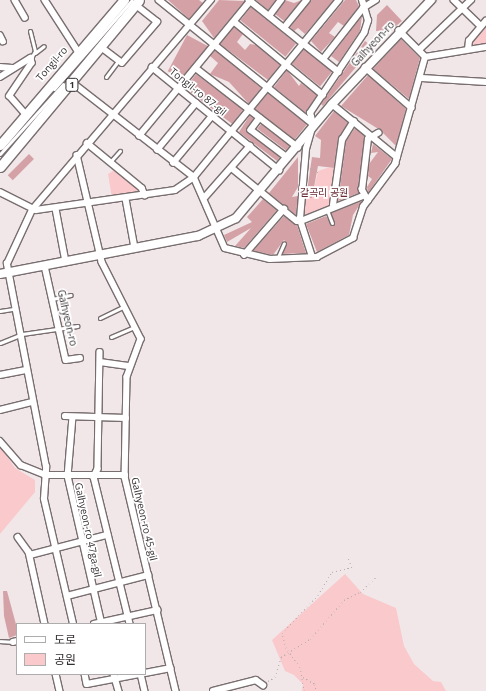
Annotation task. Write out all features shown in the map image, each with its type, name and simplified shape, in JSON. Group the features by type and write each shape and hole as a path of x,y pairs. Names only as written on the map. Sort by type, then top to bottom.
{"main road":[{"name":"Tongil-ro","path":"1,142 78,51 124,0"},
{"name":"Galhyeon-ro","path":"3,274 217,230 236,218 261,191 288,158 302,148 313,124 364,67 431,0"},
{"name":"1","path":"0,167 73,83 136,2"}],"street":[{"path":"15,0 25,17"},
{"path":"45,0 78,51"},
{"path":"159,0 269,85 313,124"},
{"path":"73,623 44,499 46,475 33,402 19,337 3,274 32,210 87,143 211,0"},
{"path":"250,0 324,58 339,72"},
{"name":"Tongil-ro 87-gil","path":"248,110 197,69 236,23 250,0"},
{"path":"269,16 281,0"},
{"path":"284,28 307,0"},
{"name":"Tongil-ro 87-gil","path":"152,67 230,130 286,65 302,42 339,0"},
{"path":"313,124 310,113 364,33 368,21 366,6 362,0"},
{"path":"324,58 366,6 376,0"},
{"path":"454,0 481,26"},
{"path":"419,50 471,0"},
{"path":"101,47 122,63 157,22 136,2"},
{"path":"468,49 481,26 486,21"},
{"path":"236,23 323,95"},
{"path":"73,83 194,178 205,197 225,248 244,255 278,259 312,257 348,243 365,199 397,157 422,78 425,57 399,31"},
{"path":"0,35 3,41"},
{"path":"425,57 486,47"},
{"path":"0,77 12,68 31,58 32,63 10,96 25,113"},
{"path":"0,67 12,68"},
{"path":"364,67 412,108"},
{"path":"139,136 197,69"},
{"path":"422,78 486,82"},
{"path":"157,150 196,103"},
{"path":"332,104 354,121 376,134 397,157"},
{"path":"248,110 302,148 306,167 300,220 312,257"},
{"path":"173,163 212,116"},
{"path":"260,118 251,130 288,158"},
{"path":"333,205 342,140 354,121"},
{"path":"0,192 32,210 56,209 175,190 194,178 230,130 279,170"},
{"path":"365,199 368,139 376,134"},
{"path":"87,143 142,188 145,195"},
{"path":"205,197 233,169 250,146"},
{"path":"77,156 100,255"},
{"path":"233,169 297,221 333,205 365,199"},
{"path":"126,199 135,248"},
{"path":"56,209 66,262"},
{"path":"244,255 284,209"},
{"name":"Galhyeon-ro 45-gil","path":"100,255 123,307 140,339 130,366 126,418 125,475 176,691"},
{"name":"Galhyeon-ro","path":"45,266 66,360 80,358"},
{"path":"100,352 99,418 95,474 118,583 130,623"},
{"path":"100,362 130,366"},
{"path":"0,375 26,370"},
{"path":"0,410 33,402"},
{"path":"65,416 126,418"},
{"name":"Galhyeon-ro 47ga-gil","path":"73,417 69,473 92,589 102,623"},
{"path":"0,442 21,465 46,475 69,473 125,475"},
{"path":"30,555 107,535"},
{"path":"18,537 30,555 45,623"},
{"name":"Galhyeon-ro 45-gil","path":"67,596 148,576"},
{"path":"102,623 127,615 157,610"},
{"path":"146,673 170,668"},
{"path":"56,675 60,691"},
{"path":"85,675 87,684 115,677 132,675"},
{"path":"141,675 145,691"},
{"path":"115,677 119,691"},
{"path":"213,691 256,680 263,685"}],"lane":[{"path":"19,121 76,68 136,2"},
{"path":"30,31 35,51 31,58"},
{"path":"31,58 44,46"},
{"path":"106,77 119,60"},
{"path":"0,154 32,116 88,62"},
{"path":"110,162 120,151"},
{"path":"326,208 332,223"},
{"path":"278,259 284,243"},
{"path":"52,299 71,295"},
{"path":"100,318 123,307"},
{"path":"0,311 12,309"},
{"path":"0,342 19,337 22,334 77,326"},
{"path":"111,337 134,327"},
{"path":"0,641 15,642"}],"path":[{"path":"306,167 318,172"},
{"path":"304,691 302,676 288,651 282,636 283,630 318,594 332,572 352,567 348,558"},
{"path":"263,685 275,677 281,657 288,651 310,639 344,600 360,592 376,577"},
{"path":"302,676 315,684 316,691"}],"green space":[{"path":"486,24 486,45 471,46 472,41"},
{"name":"갈곡리 공원","path":"327,168 336,168 333,205 304,216 305,198 312,198 318,171"},
{"path":"116,169 140,189 142,194 112,198 108,174"},
{"path":"0,446 15,468 35,480 35,492 0,534"},
{"path":"345,574 363,594 396,608 404,646 414,664 433,681 441,682 446,691 302,691 303,684 294,675 285,671 272,640"}],"building":[{"path":"168,0 199,0 203,3 189,19"},
{"path":"219,0 245,1 214,38 202,21"},
{"path":"256,0 276,0 268,10"},
{"path":"285,0 294,3 302,0 284,21 275,14"},
{"path":"311,0 334,0 305,34 298,28 294,31 290,27"},
{"path":"345,0 356,0 359,6 344,26 338,22 329,33 335,37 321,52 311,41"},
{"path":"387,5 402,21 391,30 376,31 377,15"},
{"path":"251,7 296,44 285,57 240,20"},
{"path":"362,16 360,31 339,62 331,56"},
{"path":"234,27 243,34 237,42 245,50 250,44 256,45 280,65 268,80 220,44"},
{"path":"187,35 208,46 189,82 168,71"},
{"path":"401,39 420,58 409,99 373,69"},
{"path":"365,41 373,47 323,106 321,104"},
{"path":"304,49 332,72 320,86 292,64"},
{"path":"215,50 261,88 249,104 229,82 210,74 218,63 210,56"},
{"path":"287,70 299,86 301,83 317,95 306,113 274,87"},
{"path":"196,74 243,110 232,124 185,88"},
{"path":"368,75 406,109 396,146 380,130 341,106"},
{"path":"268,93 307,124 294,141 255,109"},
{"path":"334,111 348,123 338,139 334,168 318,166 312,198 306,198 312,157 320,158 321,140 315,136"},
{"path":"250,115 254,119 247,132 280,157 277,161 239,132"},
{"path":"261,124 290,146 286,150 257,129"},
{"path":"355,128 365,136 359,193 338,201 346,141"},
{"path":"373,144 392,159 368,193 367,187 372,179 368,176 369,164 378,152 371,153"},
{"path":"29,154 34,159 13,180 8,175"},
{"path":"298,157 298,187 292,197 298,196 296,215 269,193"},
{"path":"263,199 277,210 244,248 235,246 251,228 227,242 224,235 252,222 247,217"},
{"path":"362,201 353,215 349,235 317,252 306,224 326,216 333,226 331,213"},
{"path":"284,216 297,225 306,253 282,254 287,243 284,240 273,255 253,251"},
{"path":"3,591 7,591 16,624 16,635 9,638 4,616"}]}
